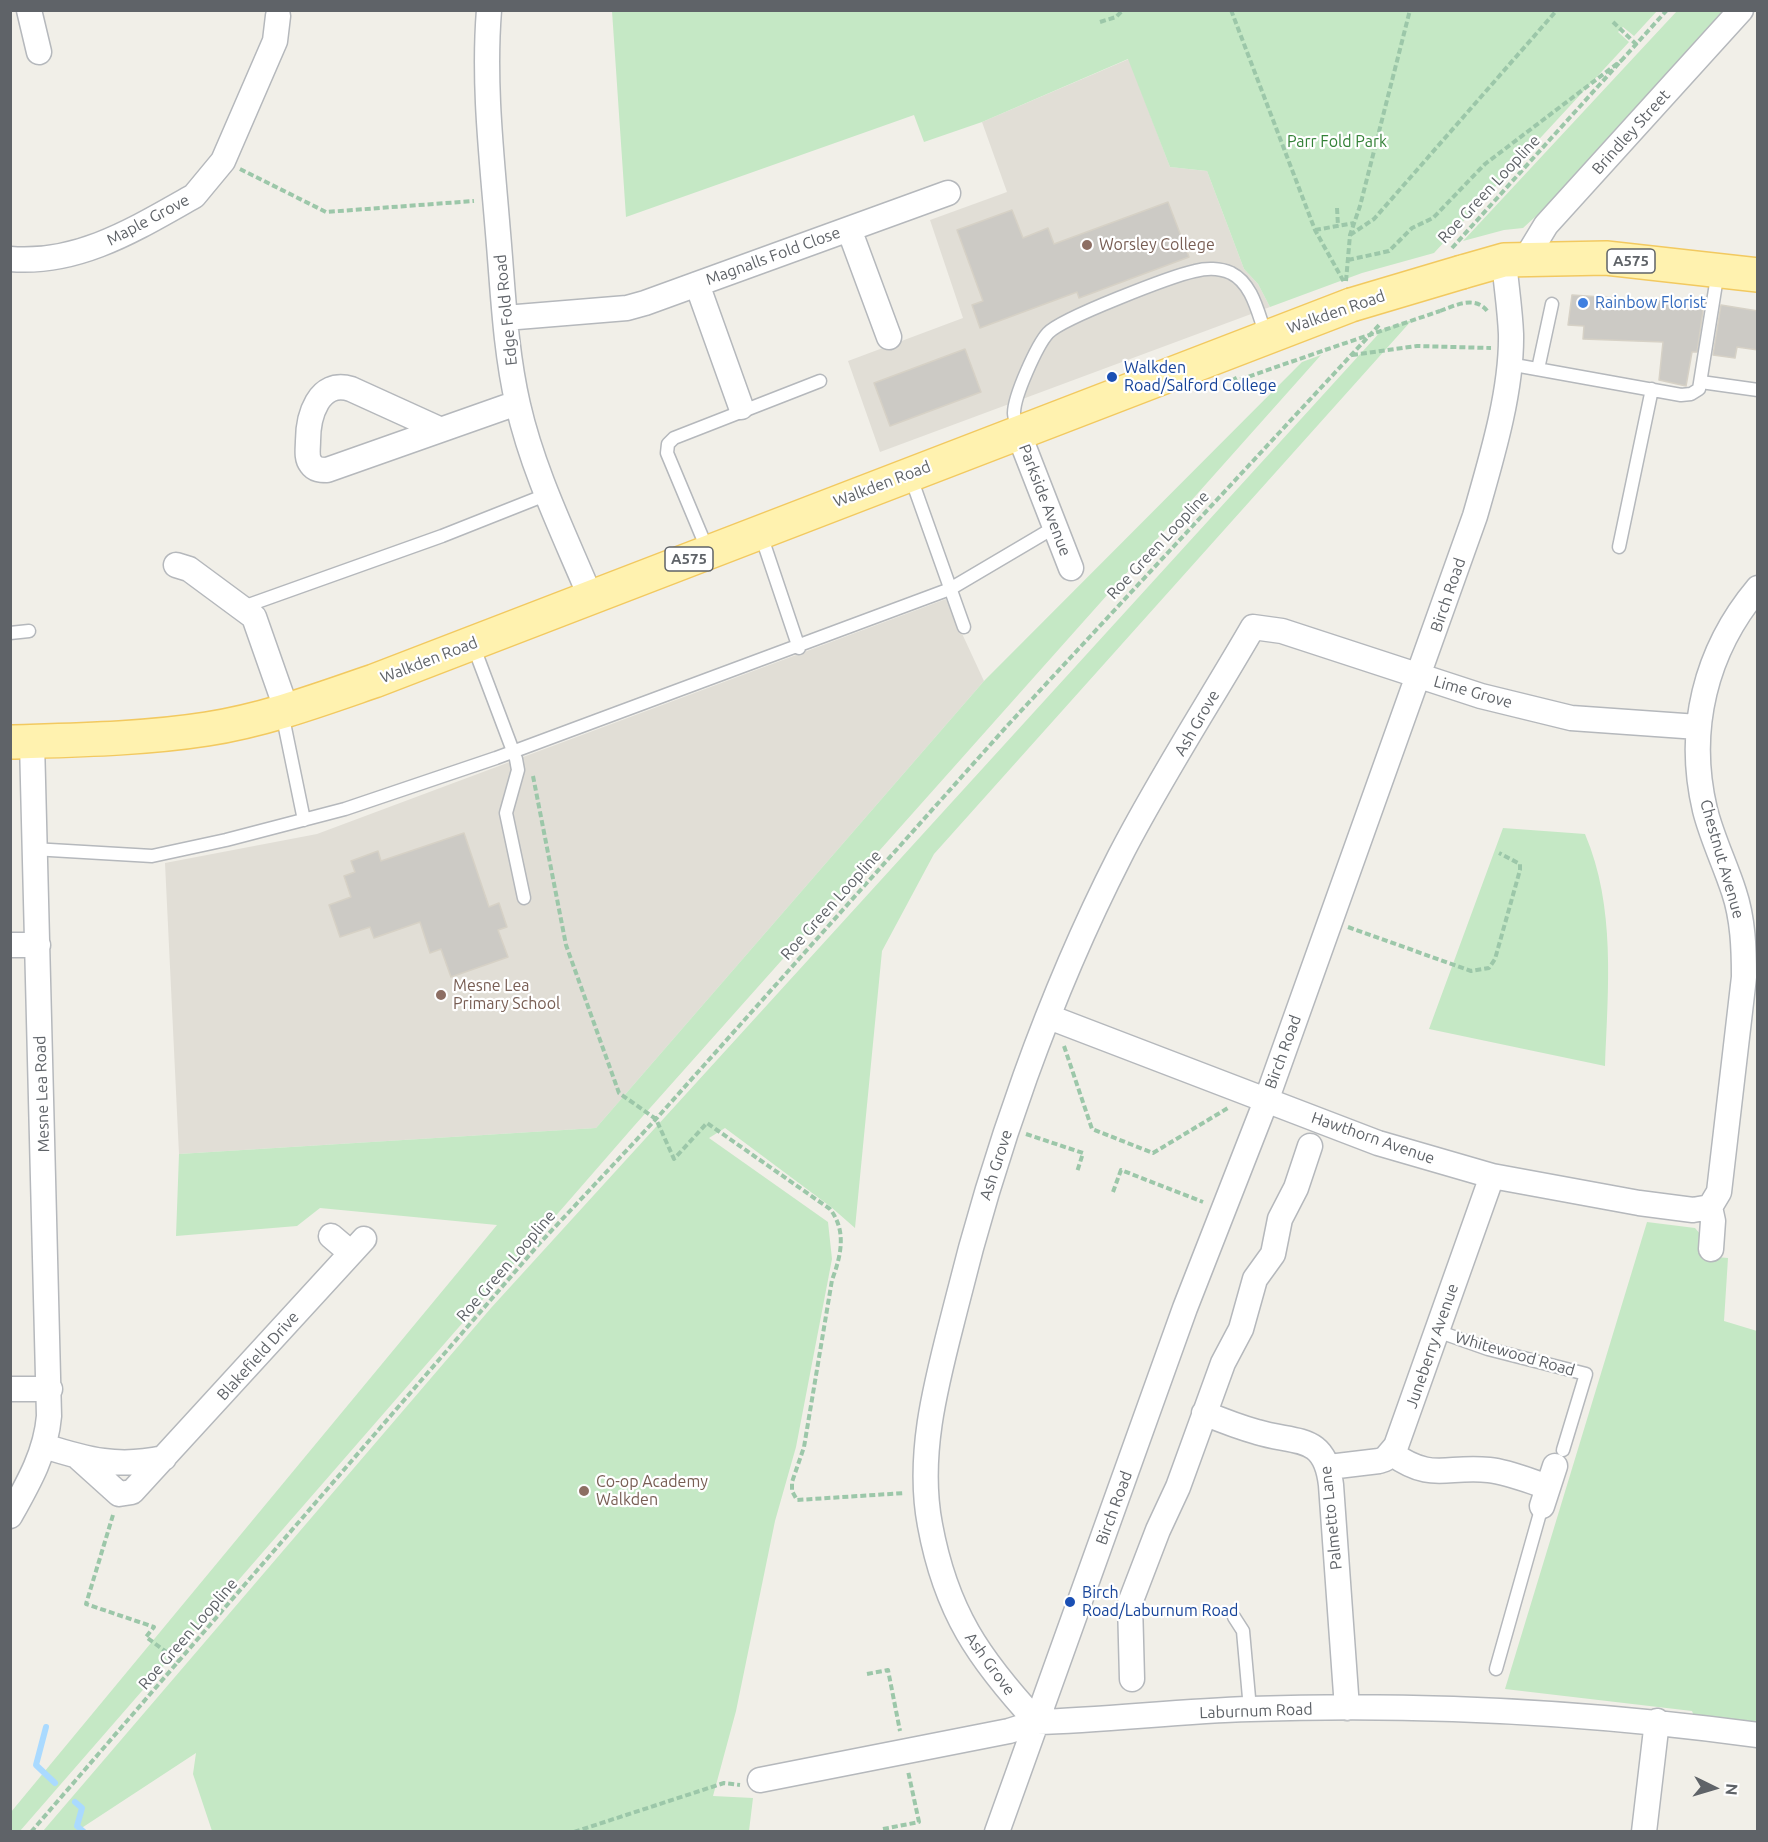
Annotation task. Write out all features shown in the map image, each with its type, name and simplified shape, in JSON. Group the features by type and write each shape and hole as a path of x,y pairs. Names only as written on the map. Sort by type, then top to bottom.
{"main road":[{"name":"Walkden Road","path":"21,742 176,733 207,729 284,712 472,644 590,596 1266,337 1349,295 1456,261 1606,258 1758,275"}],"street":[{"path":"29,10 39,52"},
{"name":"Edge Fold Road","path":"489,10 486,51 487,109 505,318 517,403 548,494 590,596"},
{"name":"Brindley Street","path":"1515,259 1741,10"},
{"name":"Maple Grove","path":"10,259 37,259 101,246 194,196 205,186 223,161 275,41 278,16"},
{"name":"Magnalls Fold Close","path":"505,318 627,308 948,193"},
{"name":"Magnalls Fold Close","path":"849,229 889,337"},
{"name":"Birch Road","path":"997,1832 1185,1308 1224,1210 1258,1098 1331,921 1420,676 1478,505 1509,356 1515,259"},
{"name":"Magnalls Fold Close","path":"697,284 741,406"},
{"path":"439,429 351,389 336,388 320,398 308,421 310,464 317,470 327,470 517,403"},
{"name":"Parkside Avenue","path":"1018,432 1071,568"},
{"path":"176,565 189,569 243,607 258,624 284,712"},
{"name":"Chestnut Avenue","path":"1712,1249 1713,1221 1710,1207 1719,1192 1744,977 1744,950 1735,894 1705,810 1698,770 1698,727 1706,685 1714,659 1736,616 1758,588"},
{"name":"Lime Grove","path":"1253,627 1282,631 1481,696 1571,718 1698,727"},
{"name":"Ash Grove","path":"1037,1722 1001,1683 963,1627 943,1577 930,1525 926,1491 930,1423 939,1372 981,1213 1008,1128 1120,856 1253,627"},
{"name":"Mesne Lea Road","path":"10,1516 34,1472 44,1446 48,1432 50,1389 38,945 33,849 21,742"},
{"path":"10,945 38,945"},
{"name":"Hawthorn Avenue","path":"1052,1018 1378,1143 1492,1176 1639,1203 1693,1210 1710,1207"},
{"path":"1132,1679 1121,1650 1130,1603 1158,1530 1178,1487 1223,1363 1241,1329 1255,1279 1273,1254 1291,1172 1310,1146"},
{"name":"Juneberry Avenue","path":"1391,1453 1399,1440 1492,1176"},
{"name":"Blakefield Drive","path":"119,1494 132,1492 358,1246 331,1236"},
{"path":"10,1389 50,1389"},
{"name":"Palmetto Lane","path":"1204,1413 1259,1433 1290,1437 1305,1443 1318,1450 1329,1467 1347,1708"},
{"path":"44,1446 79,1458 108,1464 135,1465 164,1458"},
{"path":"1329,1467 1378,1461 1391,1453 1420,1470 1434,1472 1489,1470 1552,1477"},
{"path":"79,1458 119,1494"},
{"name":"Laburnum Road","path":"760,1780 1009,1731 1037,1722 1250,1709 1494,1709 1657,1721 1758,1736"},
{"path":"1644,1832 1657,1721"}],"lane":[{"path":"1018,432 1014,411 1041,342 1049,332 1088,312 1193,271 1218,269 1230,272 1247,288 1266,337"},
{"path":"1509,356 1538,369 1691,394 1699,389 1701,382 1718,270"},
{"path":"1538,369 1552,304"},
{"path":"708,552 667,453 668,444 674,438 820,381"},
{"path":"1701,382 1758,390"},
{"path":"1619,547 1652,389"},
{"path":"910,474 964,627"},
{"path":"243,607 442,537 548,494"},
{"path":"33,849 152,856 304,820 496,758 799,648 950,589 1055,527"},
{"path":"760,532 799,648"},
{"path":"10,633 29,632"},
{"path":"472,644 518,770 506,813 524,898"},
{"path":"284,712 304,820"},
{"name":"Whitewood Road","path":"1437,1331 1488,1349 1586,1374 1552,1477 1496,1670"},
{"path":"1234,1617 1243,1630 1250,1709"}],"path":[{"path":"1100,22 1116,17 1123,10"},
{"path":"1231,10 1315,230 1349,295"},
{"path":"1349,295 1350,235 1410,10"},
{"path":"1350,235 1374,219 1557,10"},
{"name":"Roe Green Loopline","path":"1456,261 1667,10"},
{"path":"1613,22 1637,45"},
{"path":"1348,260 1389,251 1412,228 1433,218 1485,164 1629,54"},
{"path":"223,161 326,212 495,199"},
{"path":"1337,208 1338,226"},
{"path":"1315,230 1355,222"},
{"path":"1236,381 1440,311 1473,302 1487,310 1490,319"},
{"name":"Roe Green Loopline","path":"32,1832 538,1244 656,1119 1007,726 1384,320"},
{"path":"1352,355 1417,346 1509,356"},
{"path":"511,751 525,752 533,776 566,945 619,1093 656,1119 674,1159 707,1123 830,1209 837,1218 841,1243 838,1263 832,1280 804,1447 792,1482 794,1497 797,1500 926,1491"},
{"path":"1331,921 1471,971 1489,968 1495,959 1520,870 1520,864 1499,853"},
{"path":"1052,1018 1092,1129 1153,1153 1258,1098"},
{"path":"1008,1128 1083,1153 1077,1172"},
{"path":"1113,1191 1121,1170 1224,1210"},
{"path":"119,1494 87,1604 154,1627 146,1637 180,1662"},
{"path":"867,1674 888,1670 919,1822 883,1829"},
{"path":"574,1832 724,1784 756,1786 760,1780"},
{"path":"37,1826 39,1832"}],"shaded area":[{"name":"Worsley College","path":"1129,59 1170,167 1207,171 1244,269 1258,284 1270,307 880,452 848,361 963,318 930,220 1007,192 982,122"},
{"name":"Mesne Lea Primary School","path":"946,599 984,681 596,1128 179,1154 165,863 317,834"}],"green space":[{"name":"Parr Fold Park","path":"612,10 1657,11 1634,36 1623,27 1618,32 1629,42 1434,253 1362,273 1270,307 1258,284 1244,269 1207,171 1170,167 1128,59 982,122 924,142 914,115 626,217"},
{"path":"1677,11 1732,11 1568,187 1523,228 1504,230 1463,241"},
{"name":"Co-op Academy Walkden","path":"1412,320 934,854 882,951 855,1228 831,1207 725,1128 709,1138 828,1222 832,1259 796,1447 775,1521 736,1711 713,1796 753,1798 749,1831 212,1831 193,1774 196,1753 77,1831 43,1831 491,1308 1383,329"},
{"path":"1321,355 634,1126 20,1831 11,1831 11,1812 497,1225 320,1208 297,1226 176,1236 179,1154 596,1128 984,681 1302,362"},
{"path":"1503,828 1585,834 1602,890 1606,919 1608,978 1605,1066 1429,1029"},
{"path":"1647,1222 1695,1228 1702,1236 1704,1256 1728,1258 1724,1321 1757,1331 1757,1726 1694,1716 1692,1711 1505,1689"}],"building":[{"path":"1168,202 1189,257 1079,298 1077,292 980,328 972,305 983,301 957,230 1012,210 1023,238 1048,228 1054,244"},
{"path":"1572,295 1704,304 1697,352 1692,352 1686,386 1659,380 1663,342 1583,339 1584,326 1568,325"},
{"path":"1721,305 1758,311 1758,350 1737,347 1735,358 1713,355"},
{"path":"965,349 981,392 890,426 874,383"},
{"path":"464,833 489,907 499,903 507,927 498,930 508,957 451,977 441,949 430,953 420,922 374,938 370,927 340,937 329,905 351,897 344,876 355,872 351,861 378,851 381,861"}],"waterway":[{"path":"46,1727 36,1765 55,1783"},
{"path":"75,1802 82,1808 77,1826 84,1832"}],"place":[{"name":"Worsley College","path":"1087,245"},
{"name":"Rainbow Florist","path":"1583,303"},
{"name":"Walkden Road/Salford College","path":"1112,377"},
{"name":"Mesne Lea Primary School","path":"441,995"},
{"name":"Co-op Academy Walkden","path":"584,1491"},
{"name":"Birch Road/Laburnum Road","path":"1070,1602"}]}
